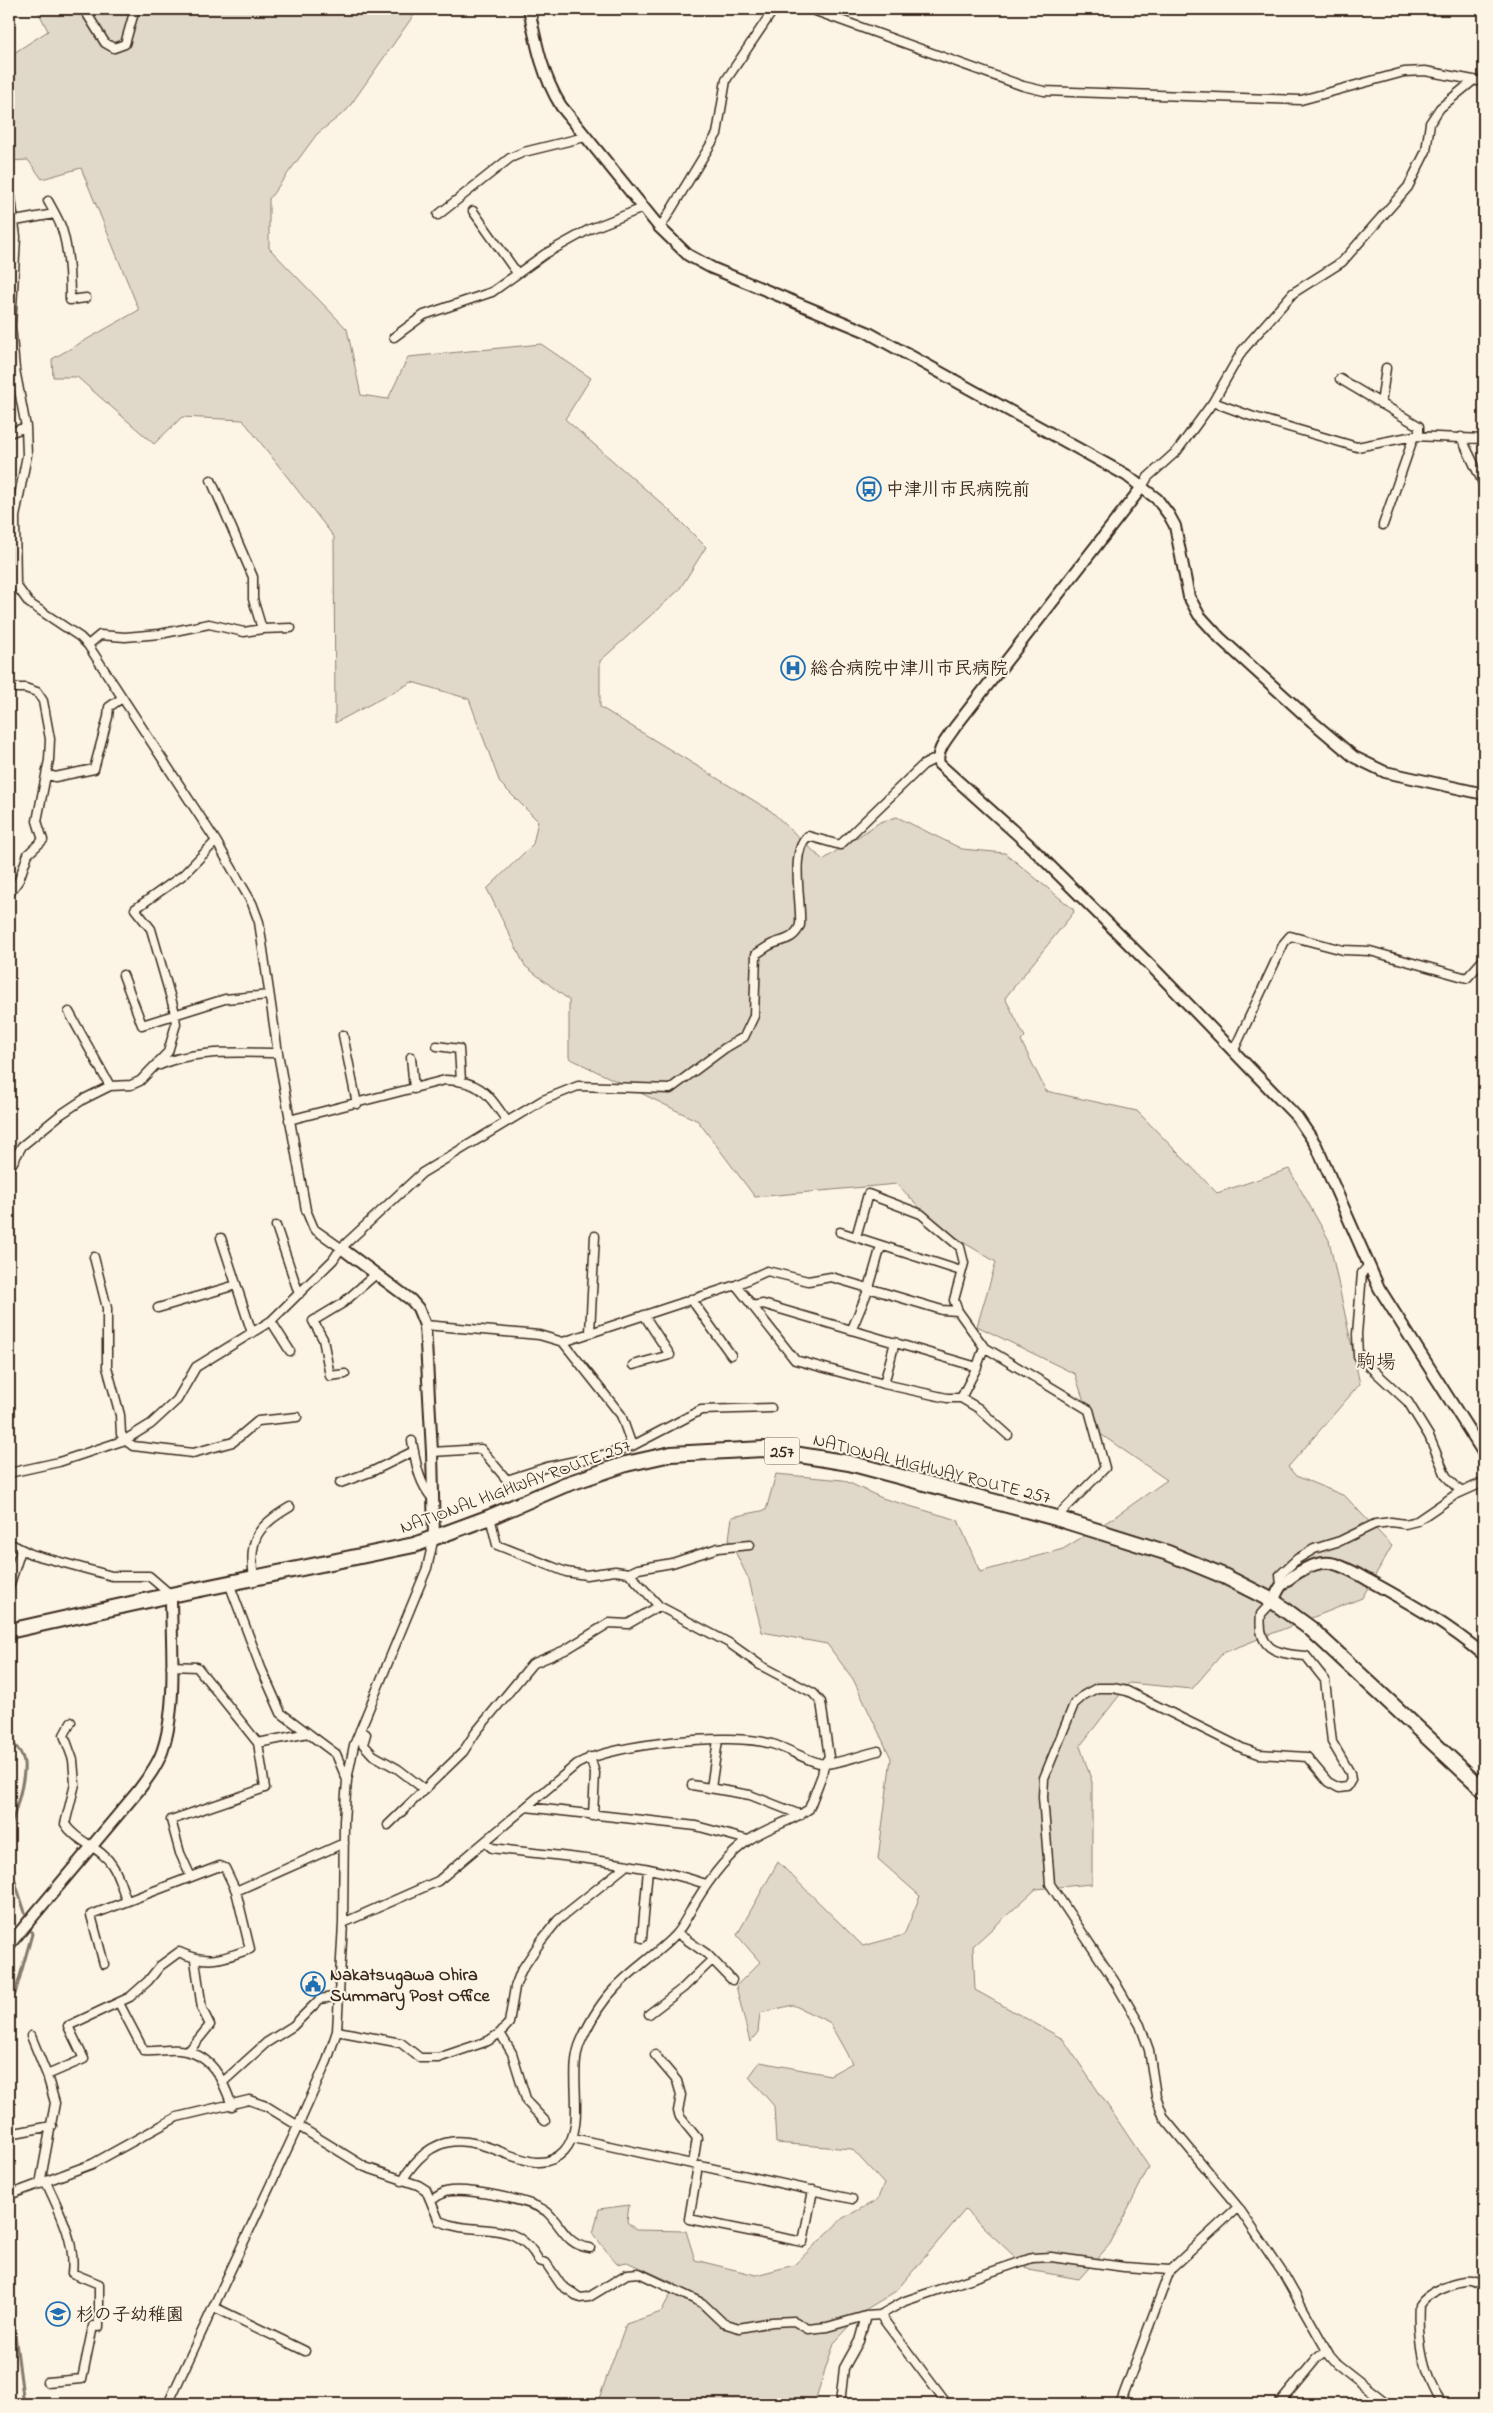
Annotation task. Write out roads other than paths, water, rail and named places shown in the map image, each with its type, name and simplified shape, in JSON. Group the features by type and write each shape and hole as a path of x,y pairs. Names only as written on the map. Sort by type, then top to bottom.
{"highway":[{"name":"NATIONAL HIGHWAY ROUTE 257","path":"9,1631 171,1595 414,1545 564,1485 626,1464 671,1454 764,1449 849,1463 1056,1518 1168,1553 1224,1576 1273,1601 1311,1629 1484,1790"}],"street":[{"path":"84,9 105,43 114,48 124,44 135,9"},
{"path":"529,9 540,60 550,89 585,137 660,228 688,256 712,268 867,332 1142,486 1157,500 1175,526 1189,597 1199,616 1220,638 1301,712 1354,757 1385,772 1484,794"},
{"path":"660,228 717,134 726,80 774,9"},
{"path":"810,9 1023,86 1044,91 1301,100 1404,72 1425,71 1484,82"},
{"path":"9,1473 59,1462 125,1440 152,1424 177,1400 196,1367 272,1322 333,1260 341,1248 422,1173 507,1121 543,1100 578,1086 670,1089 725,1048 744,1037 754,1016 756,954 774,943 782,943 796,934 800,925 797,857 802,841 808,836 840,845 923,765 937,758 955,727 1148,477 1177,451 1213,402 1242,351 1293,293 1342,262 1408,188 1426,151 1430,123 1440,108 1474,80"},
{"path":"438,215 510,158 524,152 585,137"},
{"path":"9,184 15,221 15,265 10,326 15,369 26,427 27,455 16,517 16,585 29,603 80,637 88,645 216,841 252,903 259,922 278,1054 309,1222 314,1229 376,1274 418,1308 426,1325 434,1537 427,1568 354,1745 347,1780 343,1923 337,2031 328,2061 168,2404"},
{"path":"48,201 65,241 70,280 70,300 86,298"},
{"path":"394,338 424,315 492,292 545,254 590,229 644,208"},
{"path":"473,211 517,273"},
{"path":"15,221 54,214"},
{"path":"1381,404 1386,368"},
{"path":"1340,379 1419,426 1383,524"},
{"path":"1213,402 1251,416 1357,447 1416,436 1484,439"},
{"path":"9,433 26,427"},
{"path":"1461,437 1484,485"},
{"path":"211,480 253,577 253,599 262,629"},
{"path":"88,645 100,635 125,637 160,634 209,624 244,632 291,628"},
{"path":"9,688 25,688 37,692 43,701 50,739 47,774 37,821 43,840 28,854 22,873 9,894"},
{"path":"47,774 55,777 94,770 109,706 122,698"},
{"path":"937,758 943,769 1028,844 1156,971 1233,1052 1282,1100 1306,1130 1316,1145 1379,1288 1484,1454"},
{"path":"9,1169 22,1146 60,1115 84,1099 110,1086 131,1085 140,1081 156,1067 168,1052 176,1024 175,1015 151,929 136,909 183,875 216,841"},
{"path":"1233,1052 1284,942 1290,936 1343,950 1370,951 1467,978 1484,959"},
{"path":"123,975 142,1024 225,999 270,995"},
{"path":"69,1012 110,1086"},
{"path":"343,1035 357,1104"},
{"path":"437,1046 459,1049 461,1081"},
{"path":"156,1067 170,1060 187,1057 230,1053 278,1054"},
{"path":"411,1057 414,1089"},
{"path":"289,1120 445,1080 461,1081 480,1087 490,1096 507,1121"},
{"path":"856,1238 868,1194 922,1214 960,1247 964,1262 954,1300 958,1310 984,1347 1089,1410 1105,1468 1056,1518"},
{"path":"276,1226 299,1294"},
{"path":"840,1232 961,1271"},
{"path":"590,1332 594,1236"},
{"path":"221,1238 252,1333"},
{"path":"852,1329 882,1246"},
{"path":"94,1257 107,1308 107,1367 120,1415 121,1434 125,1440 133,1446 193,1453 233,1442 258,1421 296,1417"},
{"path":"1369,1265 1362,1273 1357,1334 1358,1356 1408,1402 1429,1436 1446,1476 1462,1492"},
{"path":"563,1342 736,1286 767,1271 808,1281 831,1277 942,1310 958,1310"},
{"path":"345,1374 330,1376 323,1339 313,1322 343,1303 376,1274"},
{"path":"158,1308 236,1285"},
{"path":"736,1286 795,1360 884,1384 947,1398 961,1398 978,1408 1008,1435"},
{"path":"691,1299 731,1355"},
{"path":"752,1306 763,1304 977,1367"},
{"path":"633,1365 670,1355 644,1315"},
{"path":"272,1322 290,1351"},
{"path":"426,1325 539,1334 563,1342 621,1415 632,1446"},
{"path":"884,1384 894,1342"},
{"path":"961,1398 977,1367 984,1347"},
{"path":"432,1452 481,1449 507,1480 547,1467 608,1454 632,1446 700,1410 771,1408"},
{"path":"412,1441 418,1474 424,1488 434,1499"},
{"path":"340,1483 373,1471 414,1451"},
{"path":"1281,1585 1280,1574 1296,1560 1314,1549 1340,1541 1375,1524 1391,1522 1405,1524 1416,1521 1462,1492 1484,1482"},
{"path":"254,1578 251,1560 252,1546 267,1520 290,1507"},
{"path":"402,2181 421,2158 443,2142 464,2140 528,2161 548,2161 564,2152 573,2138 576,2115 575,2067 580,2043 588,2026 615,1988 677,1933 706,1884 748,1840 801,1815 809,1809 828,1757 821,1702 813,1693 760,1665 728,1643 659,1606 629,1574 614,1571 586,1574 566,1572 497,1545 490,1516"},
{"path":"9,1542 21,1550 112,1576 150,1576 171,1595 171,1707 162,1752 154,1769 138,1791 11,1943"},
{"path":"629,1574 638,1569 672,1564 718,1548 750,1545"},
{"path":"9,1587 21,1550"},
{"path":"1388,2404 1337,2364 1326,2351 1284,2276 1238,2208 1164,2118 1156,2096 1149,2050 1140,2025 1115,1982 1050,1884 1043,1797 1044,1778 1074,1704 1084,1695 1097,1688 1113,1688 1127,1691 1244,1749 1259,1754 1307,1757 1328,1782 1340,1788 1348,1787 1351,1780 1350,1773 1332,1742 1325,1680 1306,1656 1275,1650 1266,1645 1260,1634 1261,1614 1273,1601 1281,1585 1313,1565 1330,1563 1350,1570 1445,1625 1484,1655"},
{"path":"229,1583 261,1668 281,1713 336,1754 347,1780"},
{"path":"388,1825 463,1752 476,1732 532,1664 565,1650 609,1623 628,1624 659,1606"},
{"path":"171,1666 198,1667 258,1743 265,1788 171,1820 180,1853 191,1877"},
{"path":"71,1722 64,1735 72,1760 75,1784 65,1824 71,1833 91,1846 112,1864 127,1902"},
{"path":"360,1730 366,1734 363,1744 366,1750 398,1769 424,1789"},
{"path":"258,1743 308,1733"},
{"path":"343,1923 438,1881 577,1764 590,1757 630,1747 751,1739 773,1744 824,1764 878,1751"},
{"path":"711,1788 718,1740"},
{"path":"590,1757 595,1773 593,1816"},
{"path":"692,1785 750,1795 801,1815"},
{"path":"526,1808 696,1826 748,1840"},
{"path":"485,1842 492,1848 648,1868 674,1873 706,1884"},
{"path":"236,1892 344,1843"},
{"path":"337,2031 400,2043 420,2058 438,2058 488,2041 500,2033 508,2022 515,1987 521,1971 541,1941 558,1920 627,1865"},
{"path":"47,2075 84,2059 68,2026 119,2003 136,1992 160,1966 179,1952 195,1960 224,1958 250,1949 236,1892 225,1868 220,1866 91,1915 104,1964"},
{"path":"642,1938 648,1868"},
{"path":"677,1933 712,1960 732,1980"},
{"path":"188,2052 210,2025 202,2008 195,1960"},
{"path":"649,2014 683,1988 712,1960"},
{"path":"224,2081 266,2043 293,2026 320,1999 340,1996"},
{"path":"119,2003 144,2051 178,2050 188,2052 210,2063 224,2081 232,2106"},
{"path":"500,2033 512,2053 527,2102 545,2121"},
{"path":"31,2036 47,2075 55,2103 43,2183 61,2216 74,2260 72,2273 99,2284 99,2327 93,2326 82,2379 47,2382"},
{"path":"655,2055 677,2081 681,2095 678,2111 680,2117 697,2138 696,2165 689,2219 804,2242 813,2190"},
{"path":"9,2195 114,2153 155,2127 176,2117 232,2106 249,2100 266,2106 365,2167 426,2190 432,2200 439,2221 451,2226 501,2230 526,2241 539,2261 546,2263 561,2285 580,2298 589,2298 621,2276 632,2272 639,2273 702,2303 723,2323 739,2328 772,2322 794,2321 808,2329 827,2327 866,2316 880,2315 905,2301 1032,2258 1051,2257 1124,2267 1170,2270"},
{"path":"9,2134 52,2126"},
{"path":"573,2138 852,2199"},
{"path":"432,2200 445,2192 458,2191 517,2199 537,2205 548,2213 572,2243 590,2248"},
{"path":"1120,2404 1170,2270 1238,2208"},
{"path":"1442,2404 1434,2391 1428,2373 1420,2330 1420,2305 1422,2300 1439,2290 1464,2281 1475,2282 1484,2286"},
{"path":"214,2307 306,2351"},
{"path":"880,2315 947,2404"},
{"path":"840,2404 844,2368 859,2341 866,2316"},
{"path":"1279,2404 1317,2358 1326,2351"}],"waterway":[{"path":"9,1740 22,1756 24,1763 19,1798 9,1832"},
{"path":"9,1863 32,1934 15,1994 9,2003"},
{"path":"9,2288 24,2404"}],"place":[{"name":"中津川市民病院前","path":"869,489"},
{"name":"総合病院中津川市民病院","path":"793,668"},
{"name":"Nakatsugawa Ohira Summary Post Office","path":"313,1984"},
{"name":"杉の子幼稚園","path":"58,2314"}],"district":[{"name":"駒場","path":"1376,1361"}]}
